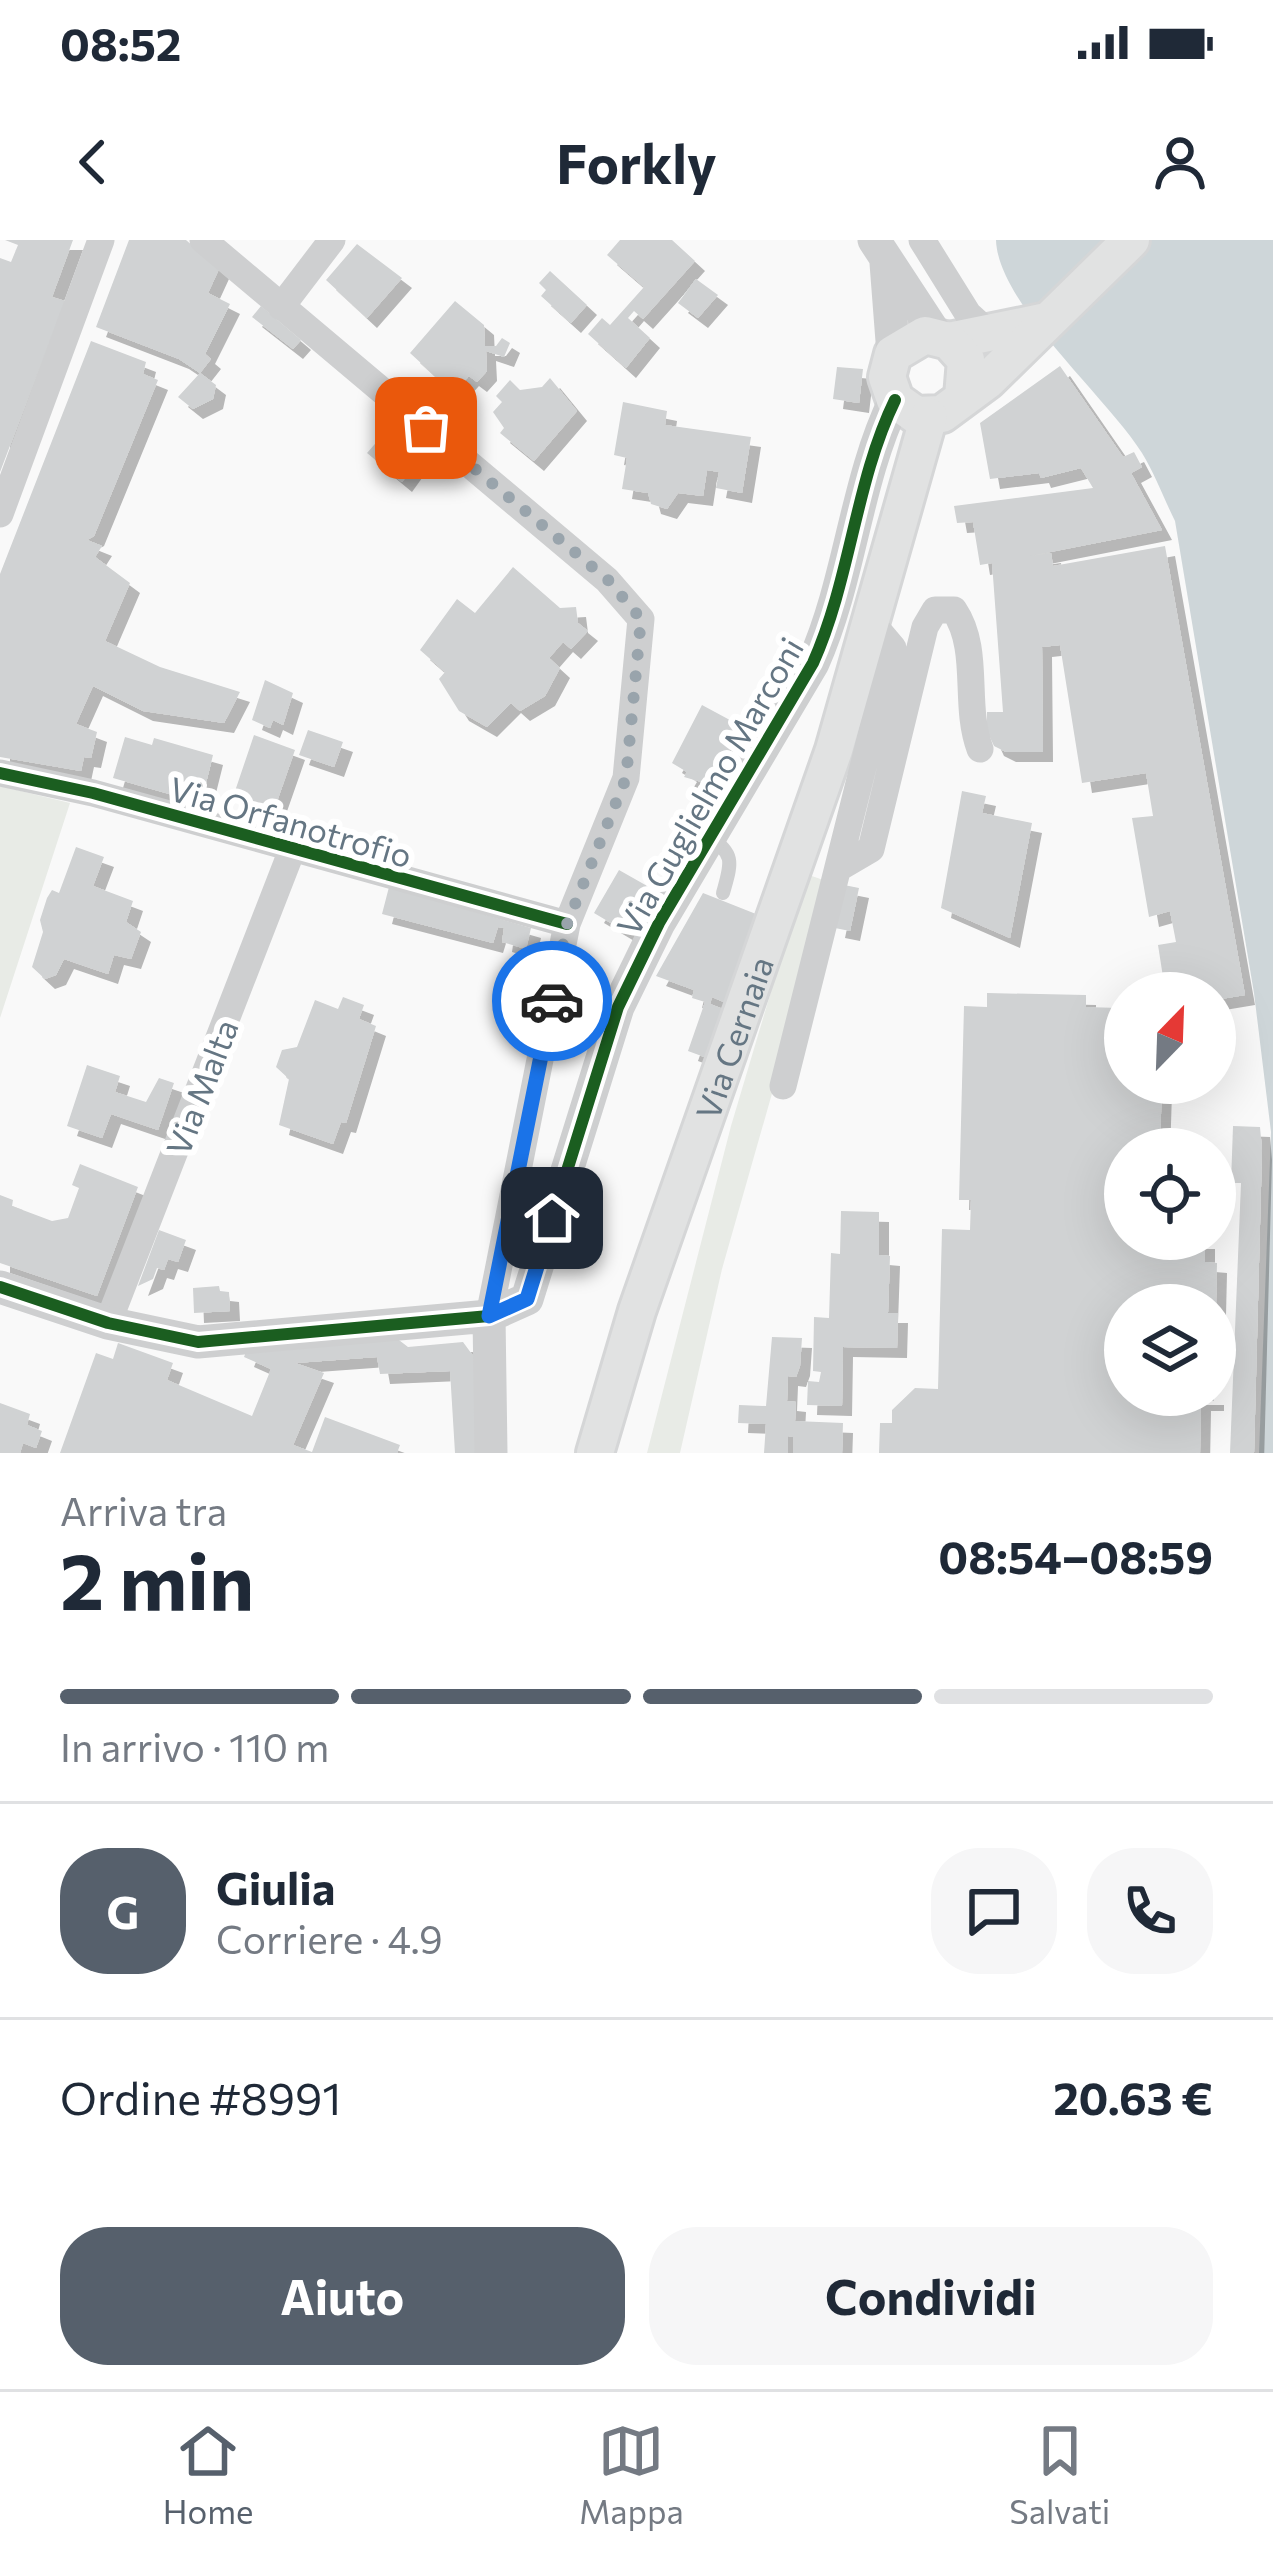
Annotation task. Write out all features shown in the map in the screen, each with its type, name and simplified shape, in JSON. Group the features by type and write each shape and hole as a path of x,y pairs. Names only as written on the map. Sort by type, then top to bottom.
{"main road":[{"path":"1017,332 912,338 893,354 887,377 895,400 916,415 942,414 963,397 1017,332 1132,240"},
{"path":"943,338 965,360 963,397"},
{"name":"Via Cernaia","path":"596,1453 637,1311 834,750 929,416"}],"street":[{"path":"0,514 101,240"},
{"path":"203,240 608,580 641,619 626,778 567,924 489,1316 491,1453"},
{"path":"281,307 332,240"},
{"path":"922,240 968,314 1017,332"},
{"path":"880,252 943,338"},
{"path":"880,252 893,354"},
{"name":"Via Guglielmo Marconi","path":"489,1316 527,1299 618,1007 709,837 813,663 831,623 875,447 895,400"},
{"name":"Via Cernaia","path":"842,866 871,849 925,627 935,610 954,610 967,629 974,732 980,749"},
{"name":"Via Cernaia","path":"783,1086 842,866 892,648 871,622"},
{"name":"Via Orfanotrofio","path":"0,773 93,793 567,924"},
{"name":"Via Malta","path":"108,1324 292,850"},
{"path":"0,1287 108,1324 198,1342 489,1316"}],"lane":[{"path":"709,837 728,849 733,860 723,892"}],"shaded area":[{"path":"996,240 1273,240 1273,1453 1259,1453 1271,1132 1254,993 1175,521 1142,453 1015,293 1001,265"},
{"path":"0,786 70,803 0,1018"},
{"path":"806,874 832,883 722,1269 680,1453 647,1453 731,1126"}],"building":[{"path":"5,240 73,240 52,297 65,301 0,472 0,258 11,262 18,245"},
{"path":"129,240 186,240 219,269 208,293 230,304 205,354 211,359 200,373 179,359 96,327"},
{"path":"620,240 672,240 695,261 643,319 634,311 628,318 650,338 626,368 588,334 602,318 610,325 644,287 607,255"},
{"path":"357,244 402,278 367,318 326,280"},
{"path":"550,271 587,305 571,323 541,296 546,290 539,283"},
{"path":"696,279 718,295 698,318 678,303"},
{"path":"455,301 484,325 485,346 496,346 502,338 510,343 504,357 486,351 487,371 477,382 469,376 458,388 451,382 447,387 410,353"},
{"path":"261,306 301,340 293,349 252,317"},
{"path":"91,341 146,362 143,374 158,380 94,536 87,540 102,546 95,557 130,583 105,641 160,667 240,692 224,723 143,711 93,686 76,724 97,732 91,758 84,757 81,771 0,757 0,574"},
{"path":"1060,366 1123,457 1134,452 1142,467 1131,473 1162,530 1030,556 1051,553 1053,566 1165,546 1245,995 1236,996 1236,972 1162,972 1158,945 1176,942 1170,911 1149,917 1132,818 1153,816 1146,773 1082,783 1060,645 1042,647 1043,752 1006,752 994,746 987,731 987,712 1003,712 992,563 980,565 973,522 957,523 954,506 1093,488 1081,468 1041,478 1039,473 990,479 980,423"},
{"path":"837,367 863,369 859,403 833,399"},
{"path":"200,373 216,385 213,399 193,409 178,397"},
{"path":"550,378 577,411 534,461 500,433 504,428 493,412 502,402 496,396 510,380 520,390 542,387"},
{"path":"623,402 667,411 665,425 751,437 742,493 716,488 719,472 707,470 703,496 678,493 667,509 651,504 648,493 622,489 627,458 614,455"},
{"path":"395,421 425,450 402,482 367,453"},
{"path":"513,567 560,608 576,607 578,623 588,631 571,649 563,642 549,658 560,668 545,696 520,711 511,703 487,727 459,711 439,679 445,672 420,650 457,599 475,613"},
{"path":"265,680 293,693 283,725 273,720 270,728 252,720"},
{"path":"702,705 741,726 712,785 684,777 687,772 672,763"},
{"path":"308,730 343,742 334,767 299,755"},
{"path":"254,735 295,750 274,810 233,797"},
{"path":"125,737 152,745 154,738 213,755 201,803 113,778"},
{"path":"962,791 986,796 982,813 1032,823 1010,938 941,908"},
{"path":"76,847 104,857 93,886 133,901 126,922 141,932 131,959 114,955 108,974 64,959 56,975 45,979 32,967 43,932 40,920 52,890 59,893"},
{"path":"619,870 656,891 631,935 594,913"},
{"path":"844,885 859,888 850,931 835,928"},
{"path":"389,887 531,928 526,949 502,942 504,928 498,927 493,943 382,914"},
{"path":"703,893 756,914 726,1003 712,997 710,1004 723,1009 707,1058 688,1051 705,1002 692,998 694,990 656,976"},
{"path":"987,993 1086,995 1086,1007 1104,1008 1104,1104 1161,1104 1161,1128 1104,1128 1104,1260 1205,1260 1217,1263 1216,1284 1104,1284 1104,1416 1201,1416 1200,1453 879,1453 880,1423 892,1423 892,1410 915,1388 938,1389 942,1229 970,1230 971,1200 959,1200 964,1006 987,1007"},
{"path":"343,997 364,1005 359,1019 376,1026 346,1123 341,1122 333,1144 279,1125 289,1079 276,1067 282,1050 297,1047 315,1000 338,1009"},
{"path":"87,1065 120,1076 115,1092 146,1102 159,1078 174,1083 158,1130 111,1114 102,1138 67,1126"},
{"path":"1260,1127 1262,1150 1254,1453 1230,1453 1232,1416 1236,1416 1241,1183 1236,1183 1233,1128"},
{"path":"80,1164 138,1187 97,1296 0,1263 0,1195 13,1200 12,1206 52,1221 68,1218 79,1188 72,1185"},
{"path":"841,1211 879,1212 879,1255 890,1256 888,1313 898,1313 897,1348 843,1347 842,1406 807,1405 808,1381 819,1382 821,1372 813,1371 814,1317 829,1318 831,1253 840,1254"},
{"path":"159,1230 186,1240 178,1262 168,1259 164,1270 157,1268 153,1279 138,1286"},
{"path":"219,1286 220,1291 229,1292 230,1311 194,1313 193,1288"},
{"path":"395,1337 408,1347 463,1342 474,1357 477,1453 455,1453 450,1371 380,1374 377,1357 295,1363 324,1373 293,1445 312,1452 325,1417 400,1445 397,1453 60,1453 96,1353 113,1359 118,1343 173,1363 167,1380 252,1416 271,1369 244,1357 249,1344"},
{"path":"772,1337 802,1338 796,1377 788,1376 787,1401 796,1402 795,1421 843,1423 842,1453 793,1453 793,1437 788,1436 788,1453 764,1453 766,1424 738,1423 739,1405 766,1406"},
{"path":"0,1403 30,1414 27,1425 42,1431 36,1448 23,1443 20,1453 0,1453"}],"cycle path":[{"path":"0,1287 108,1323 198,1342 489,1316 527,1299 618,1007 659,923 813,663 836,598 871,464 895,400"},
{"path":"0,773 93,793 567,924"}],"way so far":[{"path":"426,428 608,580 641,619 641,661 626,778 567,924 552,1001"}],"route":[{"path":"552,1001 489,1316 527,1299 552,1218"}]}
